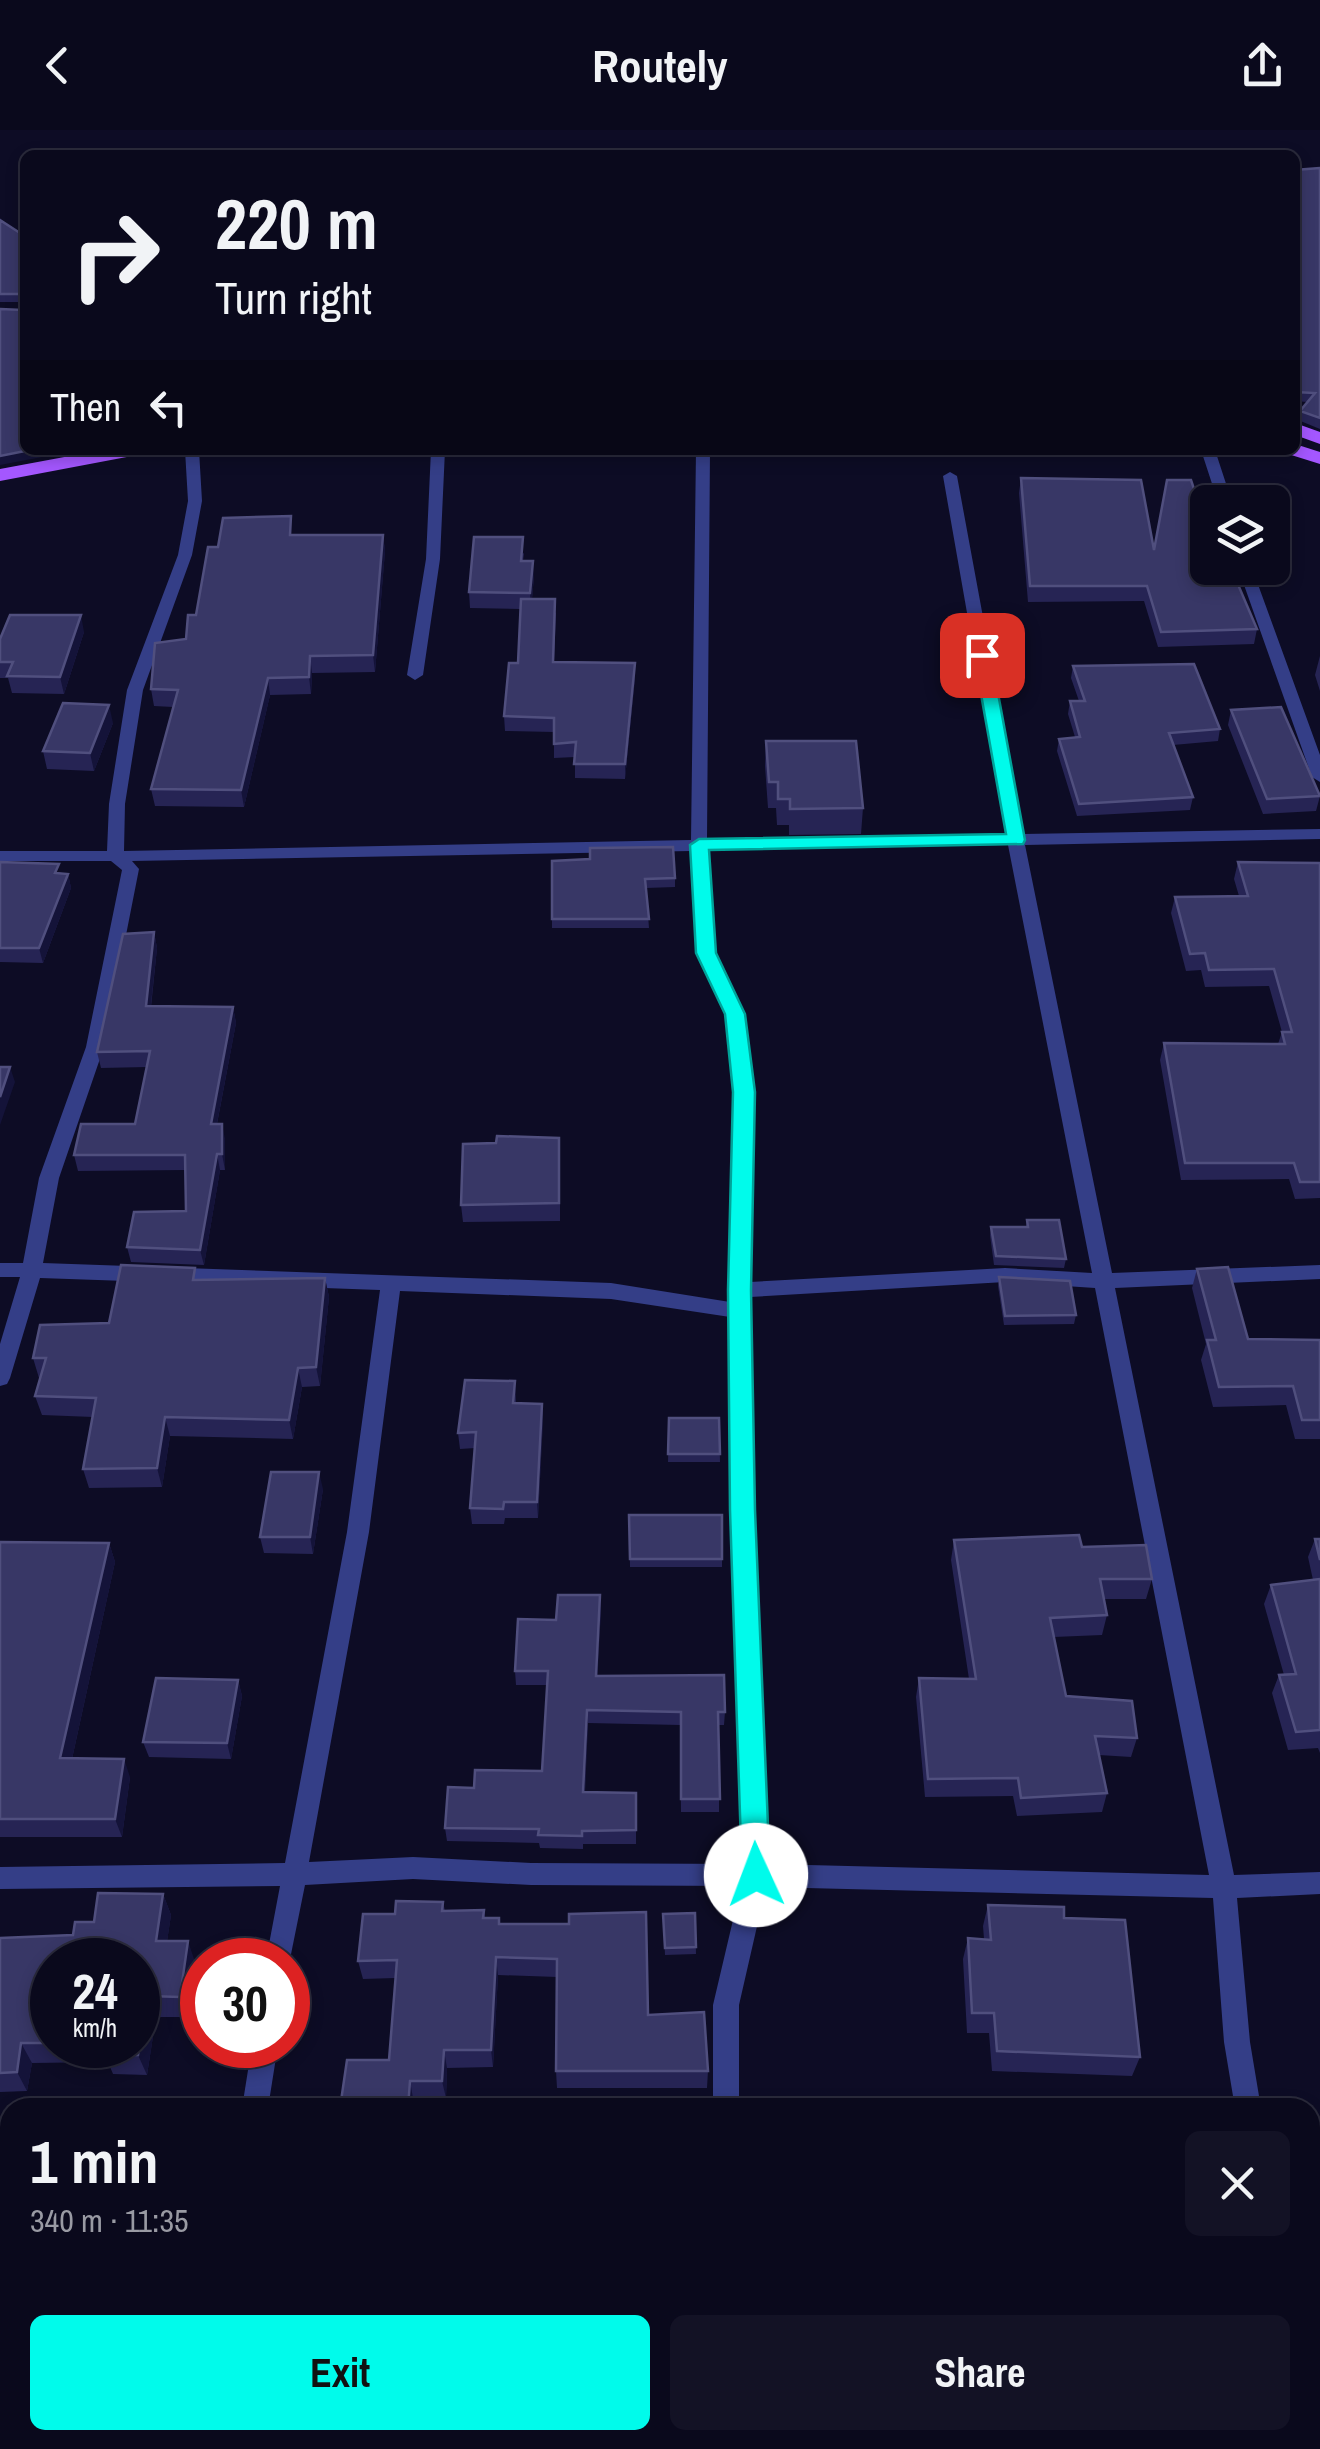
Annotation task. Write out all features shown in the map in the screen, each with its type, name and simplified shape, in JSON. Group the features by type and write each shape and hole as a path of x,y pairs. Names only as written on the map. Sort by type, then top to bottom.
{"main road":[{"path":"0,474 104,455"}],"street":[{"path":"115,856 118,804 135,690 188,539 194,501 192,455"},
{"path":"414,676 433,558 438,455"},
{"path":"703,455 699,845 706,953 735,1014 744,1092 742,1510 756,1875 726,2005 726,2098"},
{"path":"1210,455 1219,485"},
{"path":"950,476 1016,840 1224,1887 1237,2042 1246,2098"},
{"path":"1252,585 1320,776"},
{"path":"0,856 1320,834"},
{"path":"0,1378 32,1270 49,1178 95,1047 131,870 115,856"},
{"path":"0,1270 391,1281 741,1300 1005,1274 1105,1281 1320,1272"},
{"path":"282,1938 358,1532 391,1281"},
{"path":"0,1878 292,1874 413,1868 531,1874 756,1875 1224,1887 1320,1883"},
{"path":"257,2098 261,2068"}],"building":[{"path":"1320,168 1320,418 1300,411 1315,393 1300,392 1300,170"},
{"path":"0,220 20,233 20,294 0,294"},
{"path":"0,309 20,310 20,452 0,456"},
{"path":"1021,478 1141,480 1154,550 1167,480 1191,480 1190,585 1238,585 1257,629 1161,632 1147,586 1030,586"},
{"path":"291,516 290,535 383,535 373,655 310,656 309,677 268,678 241,790 151,789 178,690 151,689 155,643 186,639 188,615 196,615 208,547 218,547 223,518"},
{"path":"474,537 523,537 521,561 533,561 530,593 469,592"},
{"path":"521,599 555,599 553,662 635,663 625,764 574,764 576,742 554,744 554,718 504,716 509,663 518,663"},
{"path":"10,615 81,615 60,677 7,676 13,662 0,662 0,639"},
{"path":"1194,664 1220,729 1169,733 1193,797 1079,804 1059,739 1080,737 1070,701 1085,701 1073,666"},
{"path":"63,703 109,705 90,753 43,751"},
{"path":"1281,707 1320,796 1267,799 1231,710"},
{"path":"766,741 856,741 863,808 790,809 790,799 778,799 778,782 769,782"},
{"path":"673,847 675,878 645,879 649,919 552,919 552,861 590,859 590,848"},
{"path":"0,862 59,864 55,873 68,874 39,948 0,948"},
{"path":"1238,862 1320,863 1320,1182 1300,1182 1294,1163 1185,1163 1164,1043 1285,1044 1282,1032 1292,1032 1274,969 1209,970 1205,953 1190,954 1175,897 1248,896"},
{"path":"154,932 146,1006 233,1007 211,1124 222,1124 222,1154 217,1154 200,1250 127,1247 134,1212 186,1211 185,1155 74,1155 81,1124 135,1124 150,1051 97,1052 123,934"},
{"path":"0,1067 10,1067 0,1097"},
{"path":"497,1136 559,1138 559,1203 461,1205 463,1144 496,1143"},
{"path":"1027,1220 1059,1220 1066,1259 996,1256 991,1227 1028,1227"},
{"path":"121,1265 195,1268 193,1280 325,1278 316,1367 298,1368 289,1420 165,1417 157,1468 83,1469 96,1398 35,1396 46,1358 33,1358 40,1325 109,1323"},
{"path":"1228,1267 1248,1339 1320,1340 1320,1420 1302,1420 1293,1386 1219,1387 1207,1340 1216,1340 1197,1269"},
{"path":"999,1277 1070,1281 1076,1315 1005,1316"},
{"path":"465,1380 515,1381 513,1403 542,1404 537,1502 504,1502 503,1509 470,1508 476,1432 458,1433"},
{"path":"669,1418 719,1418 720,1454 668,1454"},
{"path":"271,1472 319,1472 310,1537 260,1537"},
{"path":"629,1515 722,1515 722,1559 630,1559"},
{"path":"1079,1535 1082,1547 1146,1545 1152,1579 1100,1579 1107,1615 1050,1618 1066,1696 1132,1701 1137,1738 1095,1736 1107,1793 1021,1798 1018,1778 928,1779 919,1678 976,1679 954,1540"},
{"path":"0,1542 109,1543 60,1758 124,1759 115,1819 0,1819"},
{"path":"1320,1579 1320,1730 1296,1732 1279,1675 1296,1674 1271,1585"},
{"path":"558,1595 600,1595 596,1676 724,1675 725,1712 718,1712 720,1799 681,1799 681,1712 587,1710 583,1792 636,1793 636,1830 582,1831 582,1836 538,1835 539,1829 445,1828 448,1787 474,1788 475,1770 542,1771 548,1671 515,1671 518,1619 556,1620"},
{"path":"156,1678 238,1680 227,1743 143,1742"},
{"path":"98,1893 163,1894 156,1938 30,1938 30,2043 21,2043 17,2072 0,2073 0,1938 73,1935 75,1922 94,1922"},
{"path":"396,1901 443,1902 442,1911 484,1910 483,1918 499,1918 499,1924 569,1924 569,1914 646,1912 648,2015 704,2012 708,2071 556,2071 557,1959 496,1957 491,2050 444,2050 442,2081 410,2081 409,2098 341,2098 347,2060 389,2060 397,1960 358,1961 363,1914 395,1914"},
{"path":"988,1905 1064,1907 1064,1918 1125,1920 1140,2057 997,2051 994,2013 972,2013 968,1938 991,1940"},
{"path":"695,1913 696,1947 665,1948 663,1914"},
{"path":"160,1941 180,1941 180,1997 160,1996"}],"route":[{"path":"756,1875 742,1510 740,1290 744,1092 735,1014 706,953 699,845 1016,840 982,655"}]}
